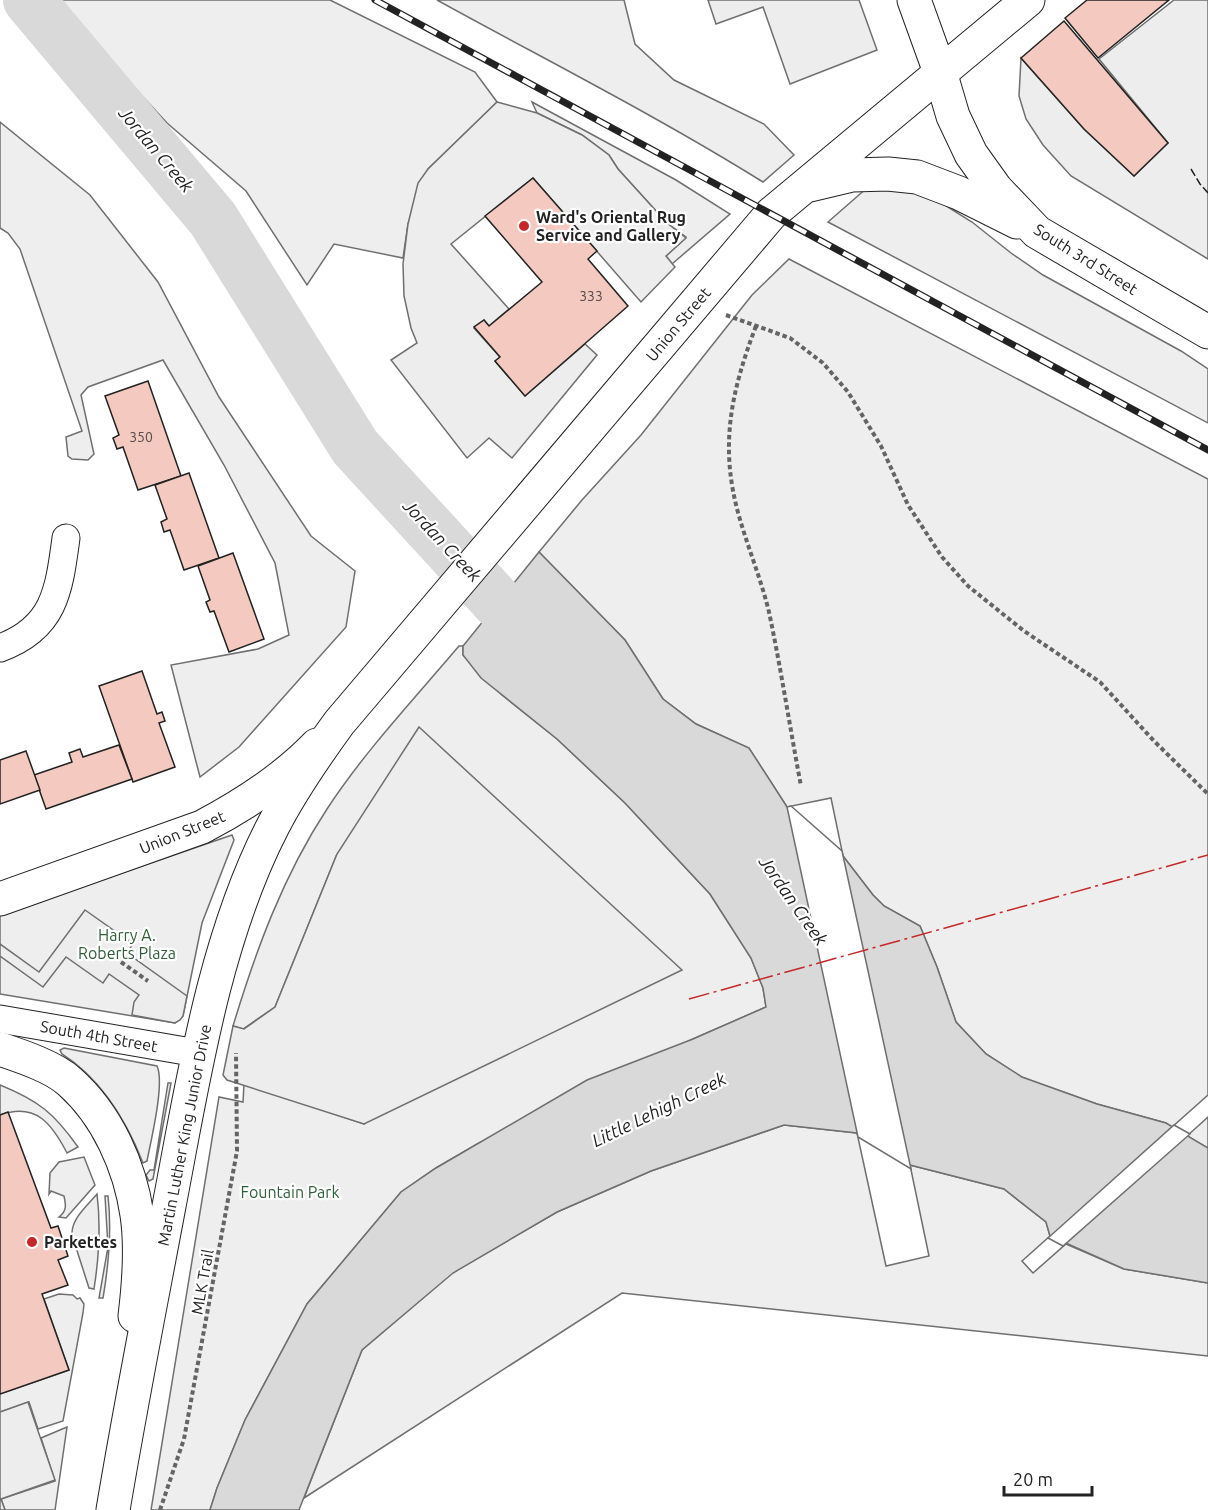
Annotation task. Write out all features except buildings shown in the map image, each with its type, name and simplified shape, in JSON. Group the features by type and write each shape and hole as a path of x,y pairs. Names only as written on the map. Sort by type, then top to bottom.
{"main road":[{"name":"South 3rd Street","path":"914,0 953,116 971,154 996,189 1038,232 1208,332"},
{"name":"Union Street","path":"368,688 771,214 1028,0"},
{"path":"805,186 852,175 888,174 917,177 959,193 1038,232"},
{"name":"Martin Luther King Junior Drive","path":"113,1510 197,1053 228,941 248,882 273,826 293,791 339,723 368,688"},
{"name":"Union Street","path":"0,899 212,822 269,786 306,756 339,723"},
{"path":"0,1049 32,1060 69,1081 105,1121 128,1176 137,1216 140,1273 125,1439"}],"street":[{"path":"0,648 27,635 46,616 57,595 66,538"},
{"name":"South 4th Street","path":"0,1019 197,1053"}],"path":[{"path":"694,304 790,338 823,363 848,392 881,446 923,531 942,557 968,586 1024,631 1100,682 1154,741 1208,794"},
{"path":"756,326 734,393 728,450 738,514 768,610 801,786"},
{"path":"122,962 147,981"},
{"name":"MLK Trail","path":"160,1510 184,1439 237,1151 236,1053"}],"green space":[{"path":"58,0 330,0 475,72 497,102 428,169 408,224 403,258 334,244 307,285 246,191 167,123 96,46"},
{"path":"437,0 624,0 635,44 674,80 764,124 794,155 763,182 642,111"},
{"path":"532,102 676,180 730,214 672,264 666,256 686,237 667,223 618,169 609,155 582,135 537,113"},
{"path":"0,122 90,195 158,282 219,397 311,536 355,571 346,627 239,747 200,777 171,665 258,649 289,635 275,563 224,465 163,360 88,387 81,395 94,454 88,460 72,459 68,456 66,437 82,431 20,249 8,233 0,228"},
{"path":"868,187 927,194 972,222 1043,275 1181,351 1208,369 1208,423 828,222"},
{"path":"789,259 1208,479 1208,1095 1172,1127 1166,1123 1097,1104 1021,1077 986,1054 956,1022 920,926 884,906 843,856 831,798 787,807 749,748 696,724 663,699 625,640 539,552 641,435 752,295"},
{"name":"Fountain Park","path":"459,646 463,646 463,655 502,695 557,739 625,803 710,894 751,958 763,988 766,1007 693,1039 479,1143 401,1192 307,1304 245,1420 210,1510 151,1510 219,1097 243,1102 244,1084 364,1124 337,854 275,1007 243,1029 233,1026 251,969 284,887 311,834 327,809 374,746"},
{"name":"Harry A. Roberts Plaza","path":"232,835 234,840 202,923 183,1016 175,1023 0,994 0,915"},
{"path":"64,1048 157,1066 158,1098 147,1161 143,1163 129,1131 111,1102 89,1076 62,1054 60,1050"},
{"path":"168,1083 171,1083 153,1179 149,1181 146,1175 150,1170 154,1170"},
{"path":"0,1085 45,1109 78,1147 67,1153 49,1125 33,1114 24,1111 0,1115"},
{"path":"1208,1117 1208,1148 1187,1136"},
{"path":"784,1125 857,1133 886,1266 929,1256 910,1165 1004,1189 1046,1222 1050,1236 1022,1261 1033,1273 1066,1244 1124,1269 1208,1283 1208,1356 622,1293 304,1498 362,1350 452,1273 557,1212 651,1171"},
{"path":"84,1157 95,1185 66,1218 59,1217 65,1210 65,1199 64,1196 51,1191 49,1194 50,1173 59,1162"},
{"path":"97,1194 99,1242 94,1289 89,1288 72,1229 84,1208"},
{"path":"105,1196 108,1196 109,1247 103,1298 99,1298 108,1247"},
{"path":"59,1294 80,1298 84,1304 83,1313 63,1421 38,1429 29,1402 0,1412 0,1394 69,1370 44,1299"},
{"path":"67,1427 55,1510 5,1510 1,1499 55,1481 41,1438"}],"shaded area":[{"path":"708,0 859,0 877,50 790,84 763,7 716,24"},
{"path":"1174,0 1208,0 1208,259 1071,176 1043,145 1026,119 1019,96 1021,58 1084,129 1134,176 1168,143 1099,59"},
{"path":"497,102 537,113 582,135 609,155 618,169 667,223 686,238 666,256 675,267 641,302 533,178 451,244 509,309 489,326 484,320 474,328 500,357 495,361 525,396 585,344 597,355 512,458 489,438 467,458 391,360 417,343 404,296 403,264 408,224 418,183 428,169"},
{"path":"419,727 682,970 364,1124 227,1080 223,1075 233,1026 244,1029 275,1007 337,854"},
{"path":"85,910 133,944 127,953 187,996 180,1020 175,1023 132,1015 134,1002 139,995 109,974 103,983 66,957 43,987 0,956 0,944 39,972"},
{"path":"28,1402 55,1480 1,1499 5,1510 0,1510 0,1412"}],"water":[{"name":"Little Lehigh Creek","path":"539,552 625,640 663,699 696,724 749,748 787,807 843,856 884,906 920,926 956,1022 986,1054 1022,1077 1097,1104 1166,1123 1208,1148 1208,1283 1124,1269 1050,1236 1046,1222 1004,1189 910,1165 857,1133 784,1125 651,1171 557,1212 453,1273 362,1350 299,1510 210,1510 245,1420 307,1304 401,1192 436,1168 587,1080 693,1039 766,1007 763,988 751,958 710,894 625,803 557,739 481,678 463,655 463,646"}],"pier":[{"path":"791,806 842,851 911,1169 858,1137 787,807"},
{"path":"1174,1125 1190,1134 1063,1246 1048,1238"}],"waterway":[{"name":"Jordan Creek","path":"29,0 213,219 355,447 547,656"}],"railway":[{"path":"375,0 1208,450"}],"fence":[{"path":"1191,169 1208,193"}],"power":[{"path":"689,999 1208,855"}],"place":[{"name":"Ward's Oriental Rug Service and Gallery","path":"524,226"},
{"name":"Parkettes","path":"32,1242"}]}
